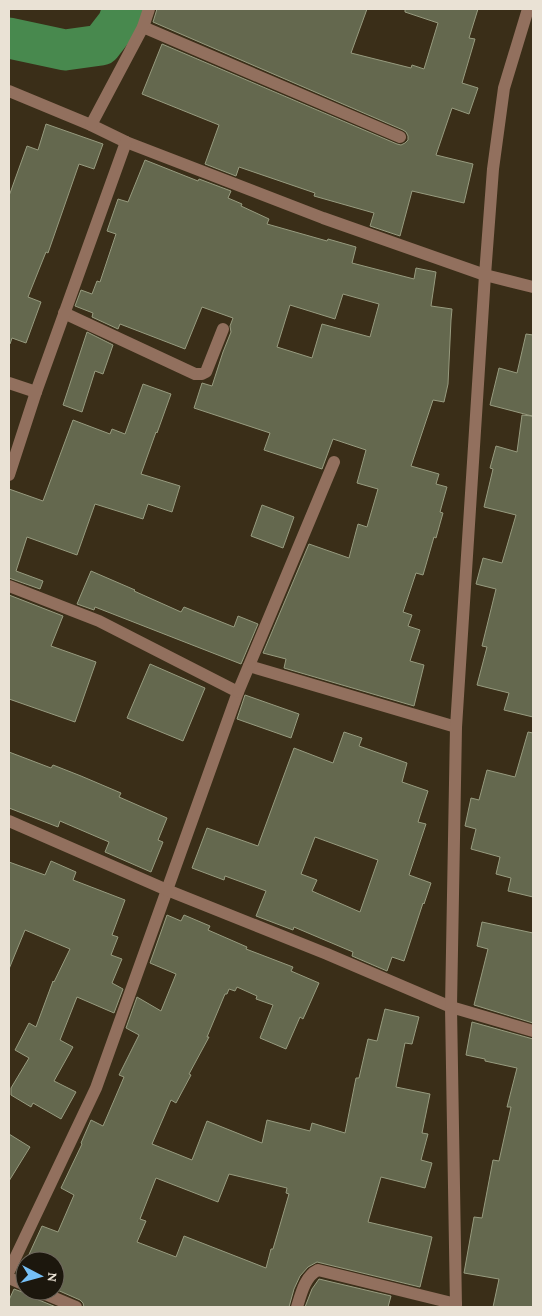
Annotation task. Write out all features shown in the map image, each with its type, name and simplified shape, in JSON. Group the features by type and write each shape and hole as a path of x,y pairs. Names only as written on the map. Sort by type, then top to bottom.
{"street":[{"path":"91,125 143,27 149,9"},
{"path":"296,1307 311,1273 318,1270 456,1305 451,1008 456,727 493,169 504,88 528,9"},
{"path":"143,27 400,137"},
{"path":"9,91 91,125 126,142 323,218 485,274 533,287"},
{"path":"9,475 36,392 126,142"},
{"path":"64,313 195,374 206,372 223,329"},
{"path":"9,383 36,392"},
{"path":"9,1271 96,1088 238,692 334,462"},
{"path":"9,586 99,621 238,692"},
{"path":"249,666 456,727"},
{"path":"9,821 167,890 326,954 451,1008 533,1031"},
{"path":"62,1301 76,1307"}],"building":[{"path":"157,9 367,9 351,53 411,68 412,65 424,69 438,23 405,12 405,9 478,9 469,38 475,39 462,83 478,88 469,114 452,108 436,155 473,164 464,203 412,191 400,236 370,226 374,213 314,196 315,193 239,167 236,176 205,164 219,125 142,94 162,44 397,144 405,143 408,140 408,136 403,130 153,22"},
{"path":"46,124 103,144 94,169 79,164 48,253 46,252 28,297 41,302 26,343 12,338 10,344 9,196 27,146 38,150"},
{"path":"145,160 198,181 199,179 231,191 228,198 269,219 267,224 356,247 352,263 414,279 416,268 436,272 431,306 452,309 448,384 444,402 433,400 411,466 439,474 436,484 447,487 440,512 443,513 423,575 416,573 403,612 412,615 408,626 420,630 410,661 424,665 414,706 284,668 286,659 263,653 309,544 349,558 358,524 367,527 378,489 357,483 366,450 333,439 322,469 264,450 270,433 194,408 202,383 212,386 231,332 230,326 233,318 202,307 185,349 120,324 118,329 92,317 93,313 75,306 81,290 92,294 97,281 100,282 116,234 107,231 118,199 128,202","holes":["343,294 379,304 370,337 322,324 312,358 277,347 290,305 335,319"]},
{"path":"87,332 113,345 103,374 95,371 82,412 63,405"},
{"path":"526,334 533,335 533,717 504,710 509,693 477,685 487,647 482,646 496,589 476,584 483,558 502,563 516,515 484,507 493,469 490,468 496,446 517,452 522,415 532,416 490,405 499,368 517,373"},
{"path":"143,384 171,394 141,474 180,486 172,512 148,504 143,519 95,504 77,555 27,537 16,571 43,581 40,589 9,578 9,489 43,501 73,420 110,434 112,429 125,434"},
{"path":"262,505 294,517 283,548 251,536"},
{"path":"91,571 181,612 184,607 234,627 238,616 258,624 241,664 95,607 94,610 77,604"},
{"path":"9,595 63,616 51,646 96,662 75,722 9,699"},
{"path":"150,664 205,688 183,741 127,718"},
{"path":"245,695 299,714 291,738 237,719"},
{"path":"344,732 362,738 359,746 407,763 402,782 428,791 418,822 426,824 409,875 431,883 404,961 392,957 387,971 352,956 353,952 294,927 293,930 256,916 266,891 225,876 224,880 192,868 207,828 258,846 294,748 333,763","holes":["315,837 378,860 360,912 312,891 317,880 301,874"]},
{"path":"528,732 533,733 533,897 508,891 511,878 496,874 500,857 471,849 476,829 465,826 471,798 479,800 487,770 515,777"},
{"path":"9,752 51,768 53,765 81,776 121,793 119,797 167,818 158,840 163,842 151,872 105,852 109,842 60,821 58,827 9,808"},
{"path":"51,861 76,872 73,880 125,900 112,935 118,937 111,955 122,959 112,983 123,989 114,1013 77,997 60,1040 73,1047 54,1081 76,1092 61,1119 33,1103 31,1107 11,1095 11,1088 29,1058 15,1050 29,1023 36,1027 53,981 70,949 25,930 9,969 9,862 45,875"},
{"path":"167,915 181,921 184,915 210,926 208,930 247,947 246,949 293,967 291,971 319,983 303,1019 300,1017 286,1049 260,1038 273,1005 256,999 257,996 237,987 235,991 229,989 227,994 225,994 207,1037 209,1037 189,1074 191,1075 176,1103 171,1100 152,1144 192,1160 207,1121 262,1143 267,1120 310,1131 312,1123 345,1133 356,1078 359,1078 368,1039 377,1041 385,1009 419,1017 412,1044 405,1043 396,1087 430,1094 422,1133 428,1134 421,1160 432,1163 425,1188 381,1177 368,1222 432,1237 420,1287 317,1262 308,1267 300,1276 289,1307 84,1307 80,1300 65,1293 65,1251 31,1251 42,1226 58,1232 74,1195 61,1188 91,1120 103,1126 124,1077 119,1075 139,1035 126,1028 137,997 161,1011 176,974 150,963","holes":["229,1174 287,1188 286,1193 289,1194 266,1268 184,1236 176,1257 137,1242 146,1221 140,1219 156,1178 218,1202"]},
{"path":"482,922 533,933 533,1023 474,1005 488,949 477,946"},
{"path":"472,1022 533,1039 533,1307 493,1307 499,1279 464,1273 474,1217 482,1218 493,1160 499,1161 511,1107 507,1107 517,1068 466,1055"},
{"path":"9,1134 30,1147 9,1181"},
{"path":"319,1279 391,1296 388,1307 305,1307 312,1289"},
{"path":"14,1289 15,1301 41,1301 56,1307 9,1307 9,1300"}],"waterway":[{"path":"9,38 65,50 101,45 118,23 123,9"}]}
